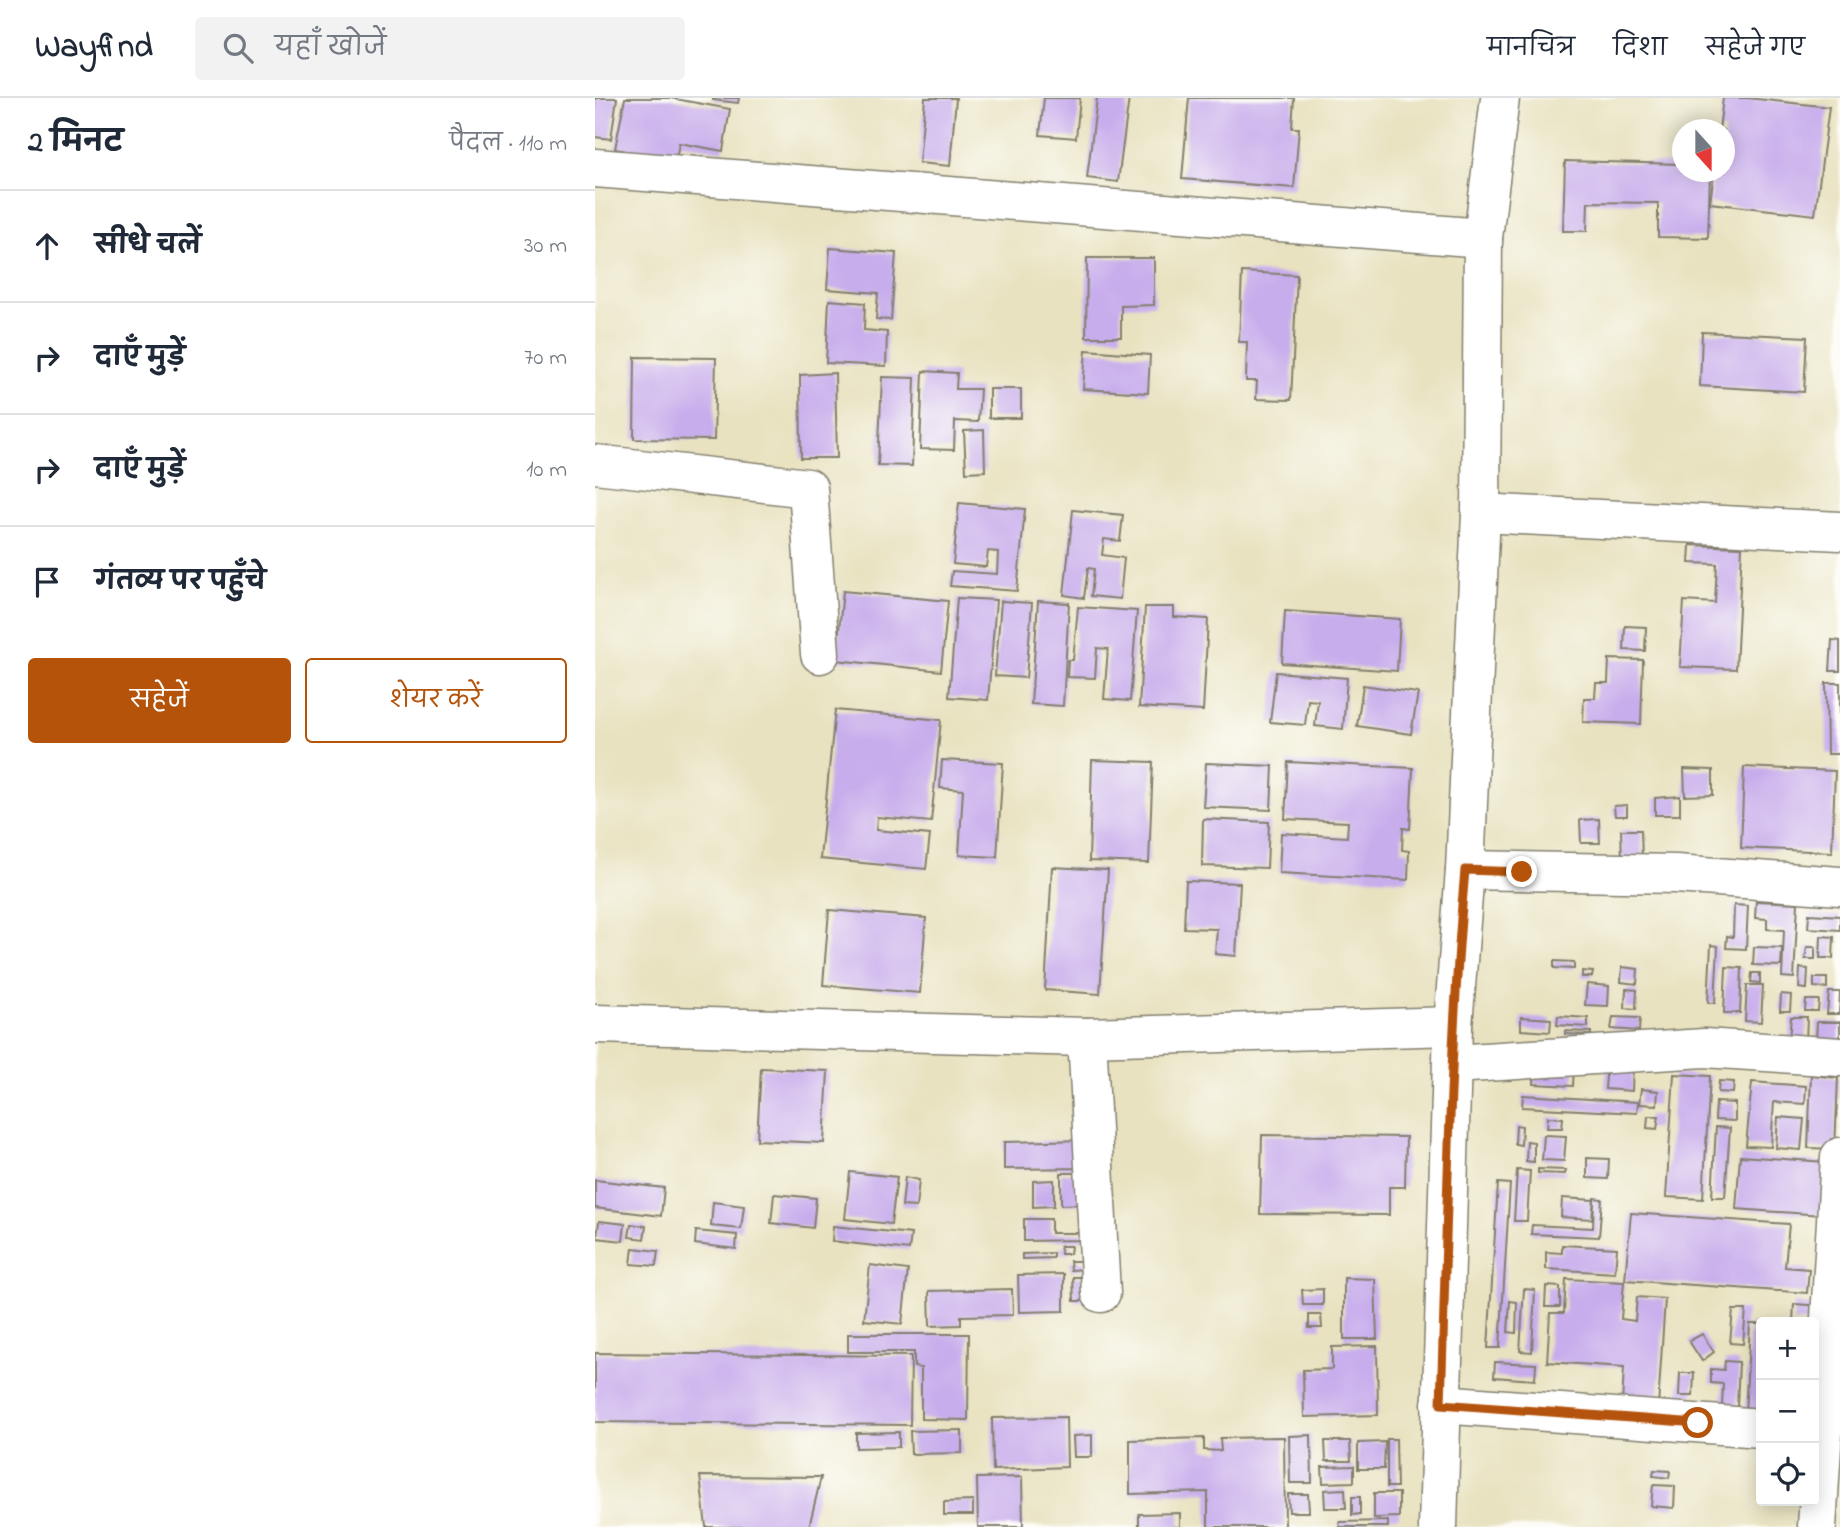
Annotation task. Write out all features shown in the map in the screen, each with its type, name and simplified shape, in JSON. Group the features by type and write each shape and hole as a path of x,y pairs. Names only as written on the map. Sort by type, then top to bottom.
{"street":[{"path":"1438,1527 1453,1026 1465,870 1481,513 1483,238 1500,98"},
{"path":"595,168 1483,238"},
{"path":"595,464 808,488 820,654"},
{"path":"1481,513 1840,531"},
{"path":"1465,870 1676,874 1840,886"},
{"path":"595,1024 1087,1037 1453,1026"},
{"path":"1087,1037 1101,1293"},
{"path":"1453,1064 1704,1048 1840,1057"},
{"path":"1819,1420 1840,1157"},
{"path":"1441,1404 1756,1428"},
{"path":"1817,1527 1818,1443"}],"building":[{"path":"595,98 617,98 611,139 595,137"},
{"path":"625,98 670,98 730,109 723,151 679,143 676,160 615,149"},
{"path":"713,98 739,98 738,103"},
{"path":"925,98 956,98 950,166 919,163"},
{"path":"1044,98 1080,98 1076,138 1040,135"},
{"path":"1097,98 1129,98 1118,182 1087,178"},
{"path":"1189,98 1294,98 1292,128 1299,128 1294,188 1182,179"},
{"path":"1723,98 1748,98 1829,107 1815,215 1710,203 1713,182 1735,182 1735,119 1720,119"},
{"path":"1565,161 1672,164 1672,182 1710,182 1708,238 1658,237 1658,203 1588,202 1587,231 1563,231"},
{"path":"830,248 896,253 891,320 876,319 878,293 827,289"},
{"path":"1087,258 1154,258 1154,305 1121,306 1121,337 1086,337"},
{"path":"1242,272 1297,275 1291,400 1256,399 1257,381 1246,381 1247,342 1239,342"},
{"path":"829,300 865,303 864,330 887,332 886,366 826,363"},
{"path":"1702,332 1807,337 1804,392 1700,386"},
{"path":"1086,350 1150,355 1148,393 1083,389"},
{"path":"635,357 716,358 714,440 634,439"},
{"path":"923,371 957,373 956,389 980,389 978,422 955,421 954,450 920,449"},
{"path":"835,373 837,458 801,458 800,375"},
{"path":"882,377 915,378 912,466 878,465"},
{"path":"989,389 1021,389 1021,418 989,418"},
{"path":"984,430 985,471 966,472 964,431"},
{"path":"959,503 1025,509 1017,591 950,586 952,571 997,574 998,552 988,551 986,567 953,564"},
{"path":"1073,510 1123,515 1120,541 1104,539 1102,555 1124,558 1120,599 1091,596 1094,569 1088,568 1084,598 1064,595"},
{"path":"1690,545 1742,547 1736,669 1680,667 1684,601 1715,603 1717,564 1689,563"},
{"path":"843,591 948,601 941,671 836,660"},
{"path":"957,598 996,600 988,700 949,697"},
{"path":"1001,601 1032,603 1026,678 995,676"},
{"path":"1038,601 1069,603 1063,706 1031,704"},
{"path":"1078,607 1137,611 1130,701 1104,699 1108,649 1097,648 1095,678 1067,677 1068,660 1073,660"},
{"path":"1145,607 1174,607 1174,617 1208,619 1203,711 1139,707"},
{"path":"1285,611 1400,619 1397,671 1282,663"},
{"path":"1625,626 1646,627 1645,651 1624,650"},
{"path":"1832,640 1840,641 1840,671 1830,671"},
{"path":"1609,659 1643,660 1641,724 1583,722 1584,698 1595,698 1596,683 1608,683"},
{"path":"1276,672 1347,678 1343,729 1315,726 1318,701 1308,700 1305,725 1270,722"},
{"path":"1826,683 1840,683 1840,754 1827,754"},
{"path":"1363,685 1418,693 1411,734 1357,726"},
{"path":"835,710 941,720 931,822 877,817 876,830 930,835 926,869 820,859"},
{"path":"942,760 1003,763 997,857 959,855 963,790 940,788"},
{"path":"1092,760 1153,762 1149,863 1089,861"},
{"path":"1288,762 1413,768 1410,829 1403,828 1402,850 1409,851 1408,880 1279,873 1281,833 1347,837 1348,822 1285,819"},
{"path":"1206,763 1273,766 1271,810 1203,807"},
{"path":"1744,767 1835,771 1832,852 1741,848"},
{"path":"1684,769 1713,770 1713,795 1685,796"},
{"path":"1680,796 1680,815 1655,815 1655,798"},
{"path":"1627,805 1627,816 1615,816 1614,806"},
{"path":"1203,819 1269,822 1267,868 1202,866"},
{"path":"1599,819 1600,843 1581,843 1580,820"},
{"path":"1621,830 1641,830 1642,859 1622,859"},
{"path":"1052,867 1108,870 1100,994 1045,990"},
{"path":"1186,881 1240,883 1236,956 1215,954 1217,929 1184,928"},
{"path":"1756,901 1798,903 1794,978 1782,977 1784,930 1767,929 1767,919 1755,918"},
{"path":"1734,905 1748,906 1746,949 1726,948 1727,936 1733,937"},
{"path":"829,910 926,918 920,993 823,985"},
{"path":"1809,914 1840,916 1840,930 1808,928"},
{"path":"1821,936 1834,937 1833,958 1820,958"},
{"path":"1711,945 1718,946 1715,1003 1708,1003"},
{"path":"1754,947 1782,948 1781,966 1753,965"},
{"path":"1807,947 1815,947 1815,959 1805,959"},
{"path":"1554,961 1574,962 1574,969 1554,968"},
{"path":"1622,967 1638,969 1637,984 1621,982"},
{"path":"1726,967 1742,968 1740,1013 1724,1013"},
{"path":"1800,968 1808,969 1807,989 1799,988"},
{"path":"1582,971 1593,972 1592,977 1582,977"},
{"path":"1752,973 1760,973 1760,983 1751,982"},
{"path":"1814,978 1827,978 1827,988 1814,987"},
{"path":"1587,984 1609,986 1608,1006 1585,1005"},
{"path":"1747,985 1763,985 1761,1022 1745,1021"},
{"path":"1626,989 1637,990 1636,1009 1625,1008"},
{"path":"1829,992 1840,992 1839,1014 1827,1014"},
{"path":"1781,994 1791,995 1790,1011 1780,1011"},
{"path":"1806,1000 1819,1000 1818,1011 1805,1011"},
{"path":"1558,1016 1588,1018 1588,1027 1557,1025"},
{"path":"1521,1017 1551,1019 1550,1032 1521,1030"},
{"path":"1613,1017 1640,1018 1639,1031 1611,1029"},
{"path":"1791,1017 1807,1017 1806,1041 1789,1040"},
{"path":"1817,1022 1840,1022 1840,1042 1816,1041"},
{"path":"1565,1031 1591,1032 1591,1035 1565,1034"},
{"path":"1535,1063 1574,1064 1573,1086 1534,1084"},
{"path":"1607,1063 1633,1064 1632,1091 1605,1089"},
{"path":"761,1068 828,1071 824,1143 757,1140"},
{"path":"1674,1074 1710,1076 1703,1199 1666,1197"},
{"path":"1811,1075 1838,1078 1835,1149 1808,1148"},
{"path":"1719,1081 1734,1082 1733,1093 1718,1092"},
{"path":"1752,1082 1806,1086 1805,1104 1774,1102 1771,1147 1746,1146"},
{"path":"1641,1089 1658,1091 1657,1105 1639,1104"},
{"path":"1523,1095 1638,1102 1637,1113 1522,1107"},
{"path":"1716,1102 1735,1103 1735,1121 1715,1120"},
{"path":"1648,1116 1659,1116 1657,1129 1647,1128"},
{"path":"1548,1117 1563,1118 1562,1128 1547,1128"},
{"path":"1778,1117 1804,1119 1801,1150 1776,1148"},
{"path":"1516,1125 1522,1126 1521,1145 1515,1144"},
{"path":"1716,1127 1730,1128 1725,1197 1712,1197"},
{"path":"1262,1135 1406,1137 1405,1187 1389,1187 1389,1215 1260,1214"},
{"path":"1544,1135 1566,1136 1564,1161 1542,1160"},
{"path":"1085,1140 1085,1168 1004,1169 1004,1142"},
{"path":"1527,1141 1534,1142 1534,1162 1526,1161"},
{"path":"1740,1156 1826,1162 1822,1215 1736,1209"},
{"path":"1587,1158 1609,1159 1608,1179 1587,1178"},
{"path":"1538,1169 1566,1170 1565,1174 1538,1173"},
{"path":"1517,1170 1530,1171 1527,1221 1514,1221"},
{"path":"850,1172 897,1177 891,1224 845,1219"},
{"path":"1061,1173 1084,1173 1085,1204 1061,1205"},
{"path":"905,1177 919,1180 916,1207 902,1206"},
{"path":"595,1180 664,1188 661,1216 595,1208"},
{"path":"1054,1180 1054,1206 1033,1207 1033,1181"},
{"path":"1498,1183 1510,1184 1500,1348 1488,1348"},
{"path":"774,1194 816,1198 813,1228 771,1223"},
{"path":"1562,1198 1594,1200 1592,1219 1561,1217"},
{"path":"1594,1198 1602,1199 1599,1237 1531,1234 1532,1225 1593,1228"},
{"path":"713,1202 744,1206 741,1229 711,1226"},
{"path":"1631,1213 1789,1224 1785,1267 1809,1269 1807,1293 1625,1280"},
{"path":"1024,1219 1051,1219 1051,1233 1084,1233 1084,1240 1024,1241"},
{"path":"599,1221 625,1224 623,1241 597,1238"},
{"path":"631,1224 646,1226 644,1239 629,1237"},
{"path":"833,1226 911,1234 909,1250 832,1241"},
{"path":"696,1231 737,1235 736,1249 695,1244"},
{"path":"1562,1245 1617,1248 1615,1273 1546,1269 1546,1252 1562,1253"},
{"path":"1060,1246 1071,1246 1070,1254 1061,1254"},
{"path":"633,1248 658,1251 656,1266 631,1264"},
{"path":"1053,1253 1053,1258 1022,1259 1022,1254"},
{"path":"1070,1261 1086,1261 1086,1269 1071,1270"},
{"path":"870,1265 908,1270 902,1324 864,1320"},
{"path":"1064,1274 1064,1311 1019,1312 1018,1275"},
{"path":"1073,1277 1093,1277 1093,1301 1074,1301"},
{"path":"1344,1278 1375,1279 1377,1339 1344,1339"},
{"path":"1566,1279 1624,1282 1621,1319 1635,1321 1637,1297 1665,1299 1658,1407 1622,1405 1624,1367 1547,1362 1550,1313 1564,1313"},
{"path":"1546,1286 1560,1287 1560,1307 1545,1307"},
{"path":"1012,1289 1013,1315 961,1316 961,1325 930,1326 929,1291"},
{"path":"1323,1289 1323,1305 1303,1305 1302,1290"},
{"path":"1524,1289 1535,1290 1532,1352 1520,1351"},
{"path":"1510,1301 1517,1302 1516,1333 1508,1332"},
{"path":"1794,1304 1823,1306 1817,1317 1793,1317"},
{"path":"1733,1310 1746,1310 1743,1344 1730,1343"},
{"path":"1309,1315 1321,1315 1322,1328 1309,1328"},
{"path":"1750,1324 1756,1324 1756,1414 1745,1414"},
{"path":"848,1334 969,1334 968,1420 921,1419 921,1368 914,1367 914,1352 848,1352"},
{"path":"1702,1334 1714,1352 1702,1361 1689,1341"},
{"path":"1377,1346 1378,1415 1304,1417 1303,1370 1332,1369 1332,1347"},
{"path":"595,1353 911,1356 910,1425 595,1422"},
{"path":"1725,1361 1739,1362 1737,1407 1722,1407 1723,1384 1711,1383 1711,1369 1724,1370"},
{"path":"1495,1362 1536,1364 1535,1380 1494,1377"},
{"path":"1680,1373 1694,1373 1693,1396 1679,1396"},
{"path":"1066,1417 1067,1467 993,1470 992,1418"},
{"path":"962,1430 962,1453 911,1454 910,1431"},
{"path":"899,1432 899,1447 856,1448 856,1433"},
{"path":"1092,1435 1092,1457 1074,1457 1073,1436"},
{"path":"1311,1435 1312,1483 1290,1483 1289,1436"},
{"path":"1284,1437 1285,1527 1208,1527 1208,1492 1130,1494 1130,1440 1204,1438 1204,1450 1221,1451 1220,1438"},
{"path":"1387,1439 1396,1439 1397,1487 1387,1487"},
{"path":"1325,1441 1350,1441 1351,1461 1326,1461"},
{"path":"1385,1442 1384,1469 1358,1469 1358,1443"},
{"path":"1354,1466 1354,1482 1323,1483 1322,1467"},
{"path":"1654,1470 1670,1471 1669,1478 1653,1476"},
{"path":"700,1476 821,1477 809,1527 706,1527"},
{"path":"1022,1477 1023,1527 978,1527 977,1478"},
{"path":"1653,1485 1675,1486 1674,1508 1651,1506"},
{"path":"1345,1489 1346,1508 1325,1508 1324,1490"},
{"path":"1374,1493 1399,1493 1399,1517 1374,1518"},
{"path":"1288,1494 1308,1494 1309,1512 1289,1512"},
{"path":"1352,1497 1360,1497 1360,1514 1352,1515"},
{"path":"973,1501 973,1515 944,1515 944,1502"},
{"path":"1180,1513 1180,1527 1139,1527 1139,1514"},
{"path":"1388,1521 1388,1527 1340,1527 1339,1522"}],"route":[{"path":"1522,872 1465,870 1453,1026 1441,1404 1698,1423"}]}
